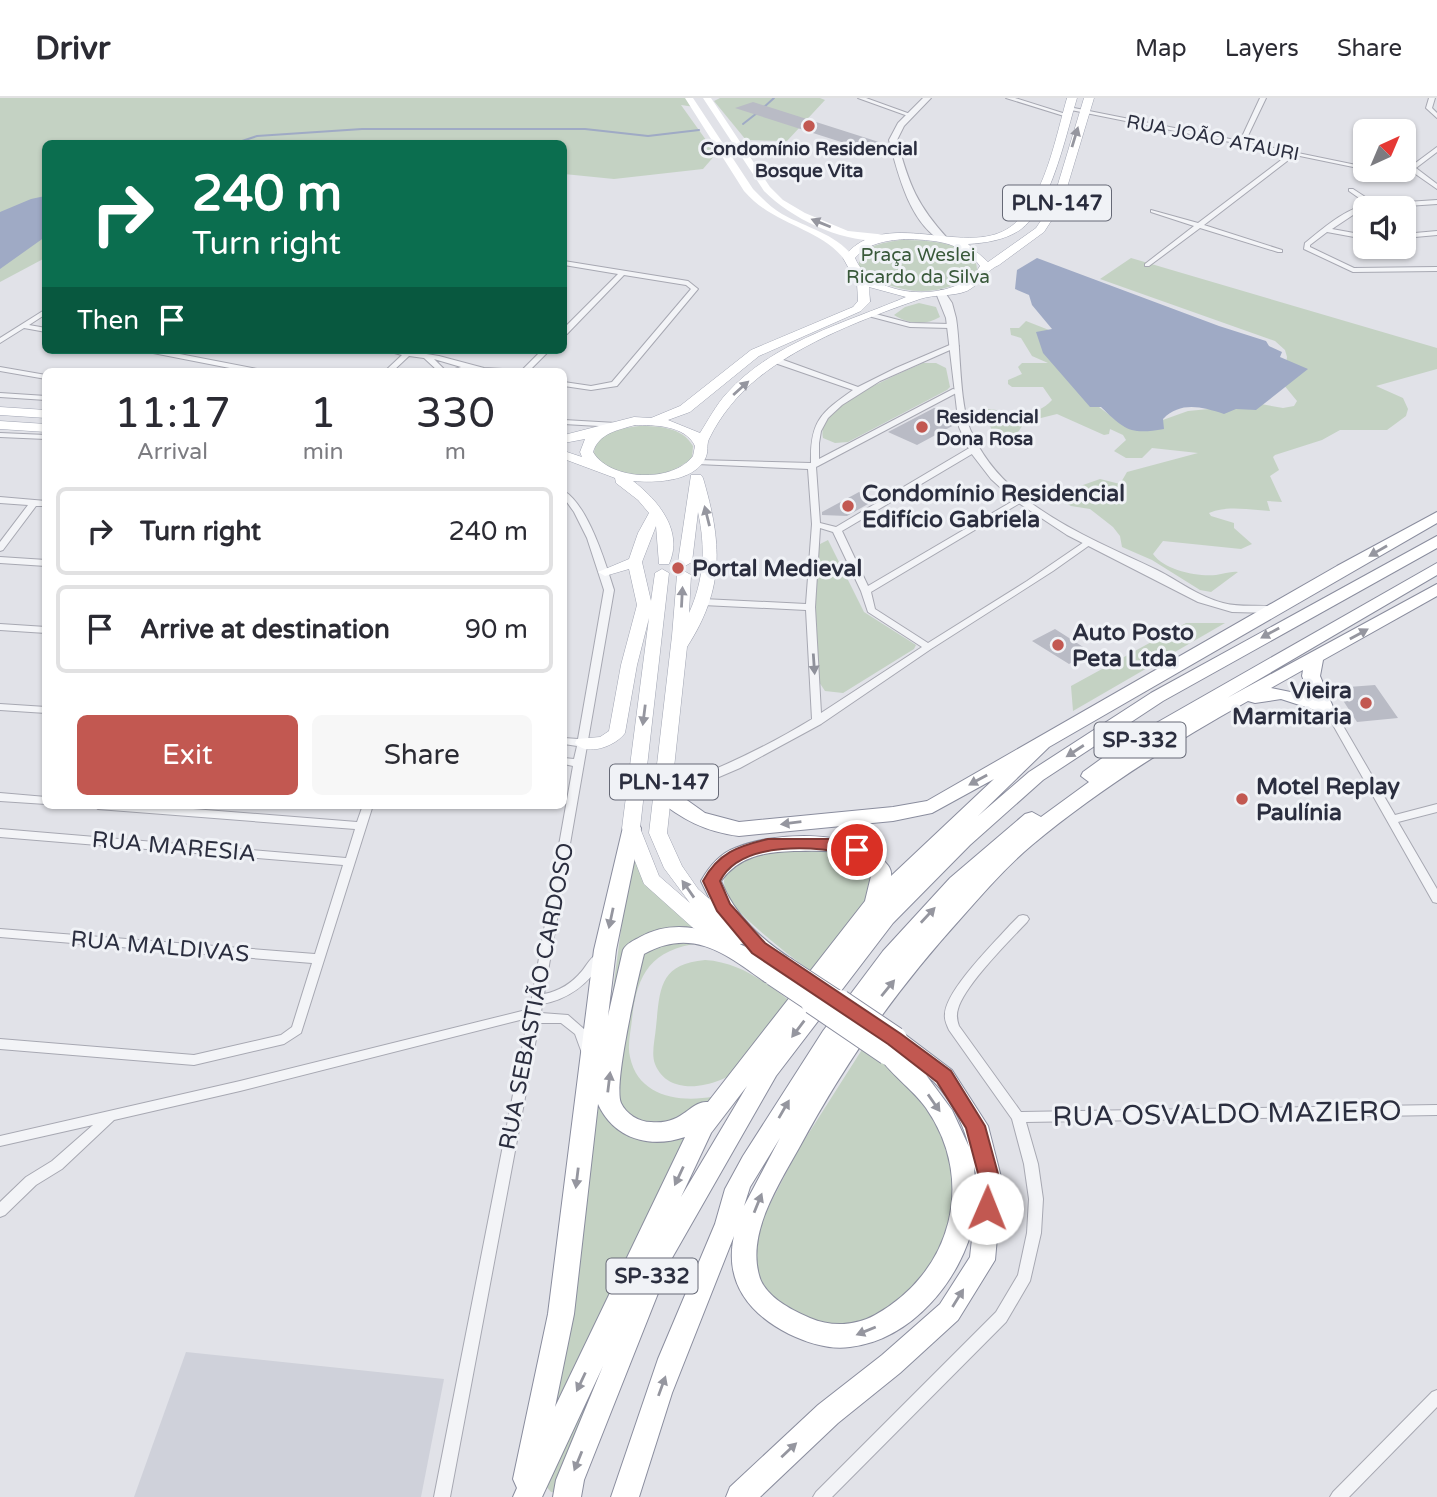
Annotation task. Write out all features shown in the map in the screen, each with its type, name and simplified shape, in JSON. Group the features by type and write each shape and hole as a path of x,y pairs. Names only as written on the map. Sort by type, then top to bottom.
{"highway":[{"path":"663,793 692,816 715,827 746,828 893,814 932,806 1437,517"},
{"name":"SP-332","path":"567,1497 570,1480 661,1254 768,1070 886,918 963,840 1036,776 1157,697 1437,541"},
{"name":"SP-332","path":"625,1497 636,1457 683,1326 729,1220 737,1189 806,1073 882,965 991,849 1137,742 1437,568"},
{"path":"892,1046 952,1129 962,1165 964,1204 956,1241 932,1283 903,1312 869,1331 844,1339 815,1334 767,1307 751,1289 745,1269 747,1233 759,1198 831,1072 874,1005 907,965 987,876 1024,841 1122,770 1209,715 1437,589"},
{"path":"1314,659 1311,676 1324,707"},
{"path":"1209,715 1264,693 1282,692 1324,707"},
{"path":"525,1497 702,1127 875,903 1042,744"},
{"path":"525,1497 561,1314 589,1061 605,950 631,828"},
{"path":"769,964 723,907 711,881 717,870 729,859 745,850 768,844 838,845 857,850 874,861 882,871 875,903"},
{"path":"740,1497 828,1414 891,1364 949,1312 982,1261 990,1181 975,1126 944,1076 892,1046 769,964 708,938 684,932 655,937 634,950 617,1021 607,1098 614,1112 625,1123 644,1132 671,1132 690,1126 734,1079 743,1073"}],"main road":[{"path":"567,438 655,421 685,409 755,354 856,309 864,302 863,283 850,268 849,258 836,244 780,217 748,191 689,98"},
{"path":"707,98 766,189 780,202 795,212 846,234 887,238"},
{"name":"PLN-147","path":"986,266 995,263 1040,230 1057,204 1089,98"},
{"name":"PLN-147","path":"948,240 995,237 1020,225 1033,208 1070,106"},
{"path":"1045,179 1063,181"},
{"path":"849,258 862,246 904,236 948,240 974,251 986,266 984,275 978,281 958,290 941,293 896,292 874,286 858,277"},
{"path":"701,442 735,393 775,360 801,345 922,294"},
{"path":"0,411 42,414"},
{"path":"655,421 691,432 701,442 702,452 696,468 713,544 703,602 678,650"},
{"path":"0,425 42,428"},
{"path":"592,464 587,456 587,447 609,428"},
{"path":"567,456 592,464 612,475 633,480 659,479 696,468"},
{"name":"PLN-147","path":"696,468 658,832 668,860 692,897 769,964"},
{"name":"PLN-147","path":"612,475 636,489 656,513 666,537 631,828"},
{"path":"651,648 645,603 635,562 645,533 656,513"},
{"path":"605,572 635,562"},
{"path":"583,743 604,742 617,733 629,665 645,603"},
{"path":"631,828 651,879 699,922 769,964"}],"street":[{"path":"861,98 910,115"},
{"path":"927,98 910,115 893,140 905,181 924,220 948,240"},
{"path":"1009,98 1052,106 1070,106"},
{"path":"1242,143 1263,98"},
{"path":"1437,103 1431,100 1430,110 1437,116"},
{"path":"1026,102 1070,106"},
{"name":"RUA JOÃO ATAURI","path":"1070,106 1353,165"},
{"path":"1416,165 1437,149"},
{"path":"1147,265 1294,153"},
{"path":"1416,173 1437,187"},
{"path":"1351,190 1360,196"},
{"path":"1416,203 1437,202"},
{"path":"1353,210 1307,244 1306,248 1346,268 1364,272 1437,269"},
{"path":"1153,211 1280,251"},
{"path":"904,236 921,228 924,220"},
{"path":"1326,230 1353,235"},
{"path":"1416,235 1437,233"},
{"path":"567,263 694,287 620,378 609,386 591,388 567,384"},
{"path":"567,329 623,272"},
{"path":"958,290 950,310 950,326 955,346 956,391 964,428 974,449 994,477 1021,500 1090,542 1217,606 1244,611 1272,610"},
{"path":"941,293 950,310"},
{"path":"0,341 42,314"},
{"path":"875,315 911,325 950,326"},
{"path":"22,326 42,329"},
{"path":"817,722 810,607 816,524 813,466 815,434 827,413 857,389 955,346"},
{"path":"168,354 239,368"},
{"path":"392,368 407,354 474,368"},
{"path":"434,360 442,354"},
{"path":"528,368 542,354"},
{"path":"434,360 440,368"},
{"path":"775,360 857,389"},
{"path":"466,368 470,367"},
{"path":"0,369 42,376"},
{"path":"696,468 813,466 956,391"},
{"path":"0,395 42,398"},
{"path":"567,422 609,428"},
{"path":"0,435 42,437"},
{"path":"816,524 836,530 974,449"},
{"name":"RUA SEBASTIÃO CARDOSO","path":"442,1497 535,1010 609,590 605,572 568,497"},
{"path":"0,500 42,504"},
{"path":"866,591 1021,500"},
{"path":"0,548 34,503"},
{"path":"836,530 866,591 871,610 929,647"},
{"path":"663,793 699,782 760,756 817,722 1090,542"},
{"path":"0,560 42,563"},
{"path":"703,602 810,607"},
{"path":"0,627 42,630"},
{"path":"0,707 42,710"},
{"path":"1324,707 1337,724 1437,899"},
{"path":"567,741 583,743"},
{"path":"567,761 579,763"},
{"path":"0,797 42,801"},
{"path":"1391,820 1437,808"},
{"path":"148,809 361,826"},
{"path":"0,1044 194,1060 284,1039 297,1030 367,809"},
{"name":"RUA MARESIA","path":"0,833 348,862"},
{"path":"821,1497 1000,1317 1026,1277 1034,1233 1036,1199 1031,1164 1018,1117 953,1027 950,1013 953,1003 966,986 1023,919"},
{"name":"RUA MALDIVAS","path":"0,933 319,959"},
{"path":"0,1141 240,1086 535,1010 580,983 605,950"},
{"path":"535,1010 564,1018 574,1025 580,1032 589,1061"},
{"name":"RUA OSVALDO MAZIERO","path":"1018,1117 1437,1110"},
{"path":"0,1211 31,1181 57,1165 111,1116"},
{"path":"1338,1497 1437,1397"}],"shaded area":[{"path":"186,1352 444,1379 421,1497 134,1497"}],"green space":[{"path":"0,98 689,98 695,107 681,105 716,154 703,169 614,179 567,174 567,140 42,140 42,260 0,282"},
{"path":"720,98 825,100 787,141 746,140 714,101"},
{"name":"Praça Weslei Ricardo da Silva","path":"900,240 935,242 959,248 975,262 977,272 948,287 918,291 887,284 859,268 859,261 866,250"},
{"path":"1131,258 1437,348 1437,369 1376,386 1403,398 1408,409 1406,416 1387,430 1340,430 1322,440 1275,455 1273,457 1279,470 1270,476 1282,502 1267,501 1270,511 1231,509 1209,513 1234,523 1234,528 1252,544 1241,549 1163,541 1153,554 1173,568 1208,575 1238,572 1211,592 1200,590 1152,560 1122,547 1120,536 1113,527 1090,509 1071,506 1052,496 1100,479 1120,484 1127,472 1198,453 1152,448 1142,458 1126,458 1114,451 1126,440 1123,435 1110,429 1109,434 1104,435 1057,414 1025,422 1014,437 1007,441 996,441 991,430 987,409 1030,412 1046,406 1052,400 1043,387 1012,387 1008,384 1008,380 1022,374 1018,367 1022,363 1048,363 1032,356 1021,338 1011,335 1010,328 1019,328 1026,321 1049,330 1083,395 1119,422 1143,427 1188,411 1261,404 1283,408 1294,406 1297,401 1283,384 1287,357 1285,350 1275,341 1100,279"},
{"path":"919,303 936,307 940,317 917,323 894,315 905,307"},
{"path":"923,363 936,363 946,368 950,387 947,390 848,442 835,443 823,438 824,426 832,414 845,403 879,383"},
{"path":"639,426 662,427 683,435 693,446 692,458 668,472 642,477 616,471 594,455 599,441 610,433"},
{"path":"828,540 864,612 916,645 914,649 843,693 825,691 819,682 815,602 818,545"},
{"path":"1186,623 1225,623 1073,711 1071,686"},
{"path":"828,849 859,861 874,878 877,887 815,974 751,923 734,905 724,887 729,870 752,854 777,850"},
{"path":"631,854 701,929 700,943 669,951 650,966 643,977 634,1003 629,1043 630,1057 636,1073 645,1084 672,1097 704,1098 734,1091 652,1246 590,1391 558,1493 551,1492 544,1484 577,1262"},
{"path":"705,960 740,969 790,1001 762,1044 743,1066 710,1084 683,1086 662,1075 655,1064 653,1051 659,1001 661,990 670,973 690,962"},
{"path":"863,1048 895,1068 941,1126 955,1180 947,1236 919,1282 878,1318 850,1325 820,1323 793,1312 771,1296 758,1275 751,1241 798,1150"}],"water":[{"path":"42,197 42,239 0,269 0,212"},
{"path":"1037,258 1266,341 1269,346 1282,352 1280,357 1308,369 1256,410 1236,409 1224,414 1200,408 1184,408 1163,419 1164,429 1129,429 1101,407 1090,407 1043,353 1036,332 1052,329 1032,305 1029,295 1015,289 1017,270"}],"building":[{"name":"Condomínio Residencial Bosque Vita","path":"753,102 882,143 882,155 735,108"},
{"name":"Residencial Dona Rosa","path":"934,408 951,411 955,415 956,424 917,445 888,432"},
{"name":"Condomínio Residencial Edifício Gabriela","path":"859,492 875,500 847,516 822,515 822,512"},
{"name":"Auto Posto Peta Ltda","path":"1055,629 1091,652 1069,664 1032,641"},
{"name":"Vieira Marmitaria","path":"1375,685 1398,718 1357,722 1335,688"}],"waterway":[{"path":"763,108 774,98"},
{"path":"743,124 757,113"},
{"path":"245,140 257,136 362,129 585,129 648,136 699,130"}],"place":[{"name":"Condomínio Residencial Bosque Vita","path":"809,126"},
{"name":"Residencial Dona Rosa","path":"922,427"},
{"name":"Condomínio Residencial Edifício Gabriela","path":"848,506"},
{"name":"Portal Medieval","path":"678,568"},
{"name":"Auto Posto Peta Ltda","path":"1058,645"},
{"name":"Vieira Marmitaria","path":"1366,703"},
{"name":"Motel Replay Paulínia","path":"1242,799"}],"route":[{"path":"857,850 838,845 768,844 745,850 729,859 717,870 711,881 723,907 758,948 895,1039 944,1076 975,1126 990,1181 987,1208"}]}
